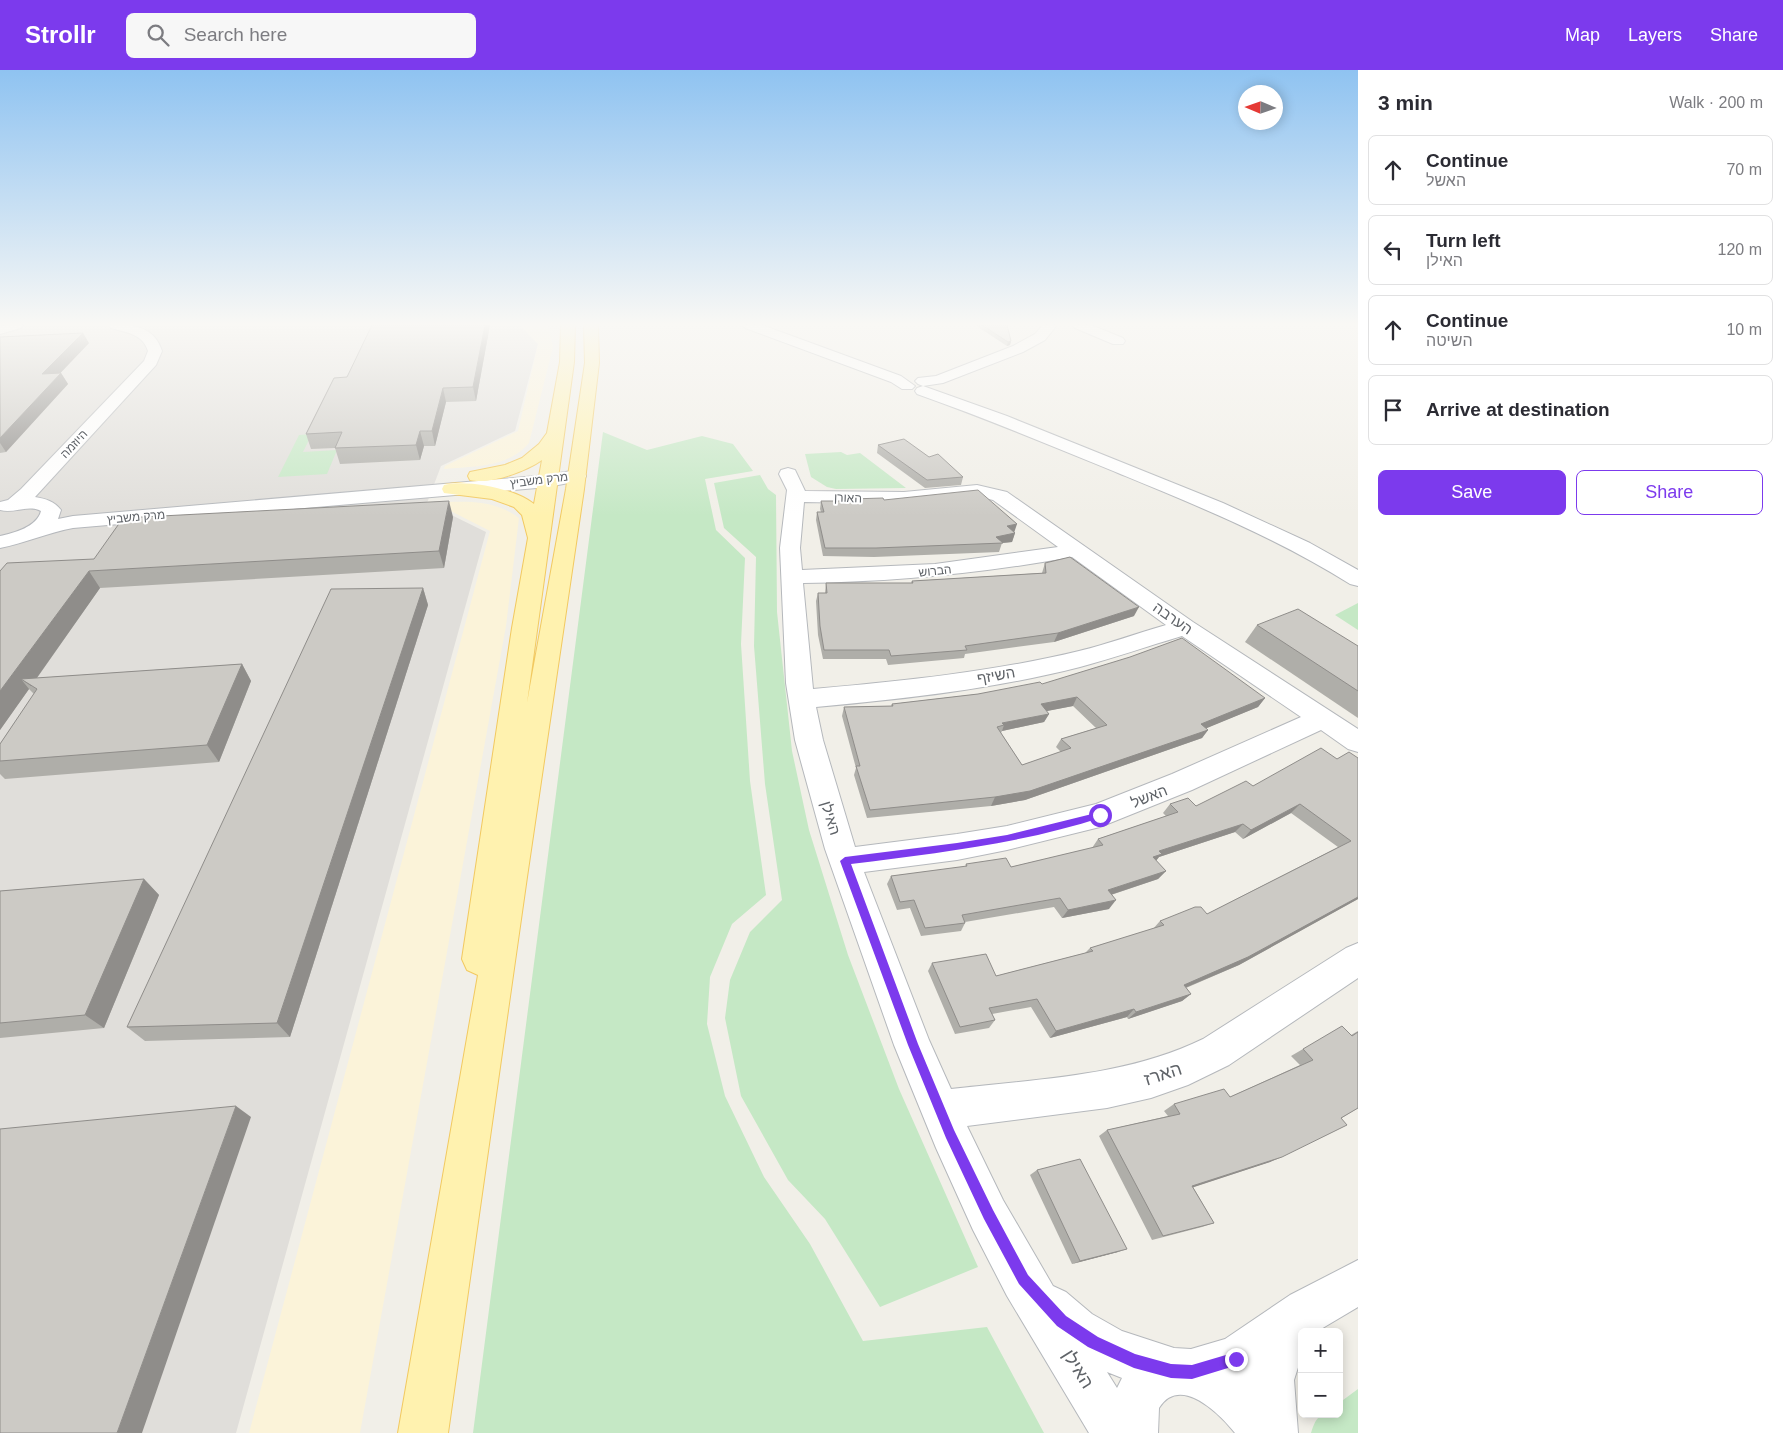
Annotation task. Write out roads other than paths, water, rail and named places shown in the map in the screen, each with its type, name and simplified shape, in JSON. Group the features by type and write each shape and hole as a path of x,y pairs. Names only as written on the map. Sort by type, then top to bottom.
{"main road":[{"path":"423,1433 509,886 558,476 553,437 562,389"},
{"path":"415,1433 524,628 539,539 584,389"},
{"path":"476,476 517,467 535,460 542,454 553,437"},
{"path":"451,489 491,494 516,500 528,509 532,515 539,539"}],"street":[{"name":"היוזמה","path":"7,506 28,493 126,389"},
{"name":"היוזמה","path":"46,506 44,497 52,485 141,389"},
{"path":"930,389 1255,524 1306,548 1358,579"},
{"name":"מרק משביץ","path":"7,506 33,503 74,509 476,476 558,476"},
{"name":"מרק משביץ","path":"4,542 34,530 73,522 451,489 558,476"},
{"name":"האורן","path":"792,485 879,499 907,498 965,491 989,492"},
{"name":"האילן","path":"792,485 791,577 802,698 824,796 845,861 913,1045 940,1110 988,1215 1023,1280 1117,1433"},
{"name":"הערבה","path":"989,492 1000,496 1185,627 1358,742"},
{"name":"מרק משביץ","path":"34,530 47,521 51,515 46,506"},
{"name":"הברוש","path":"791,577 857,577 916,573 987,565 1077,550"},
{"name":"השיזף","path":"802,698 906,689 1028,670 1081,658 1185,627"},
{"name":"האשל","path":"845,861 957,847 1007,838 1100,815 1182,782 1324,718"},
{"name":"הארז","path":"940,1110 1107,1089 1151,1079 1216,1052 1358,960"},
{"name":"האילן","path":"1023,1280 1062,1321 1093,1342 1134,1361 1181,1371 1215,1382 1237,1399 1258,1423 1264,1433"},
{"path":"1133,1433 1133,1413 1140,1392 1153,1378 1236,1359 1296,1318 1358,1282"},
{"path":"1273,1433 1270,1380 1277,1354 1296,1318"}]}
